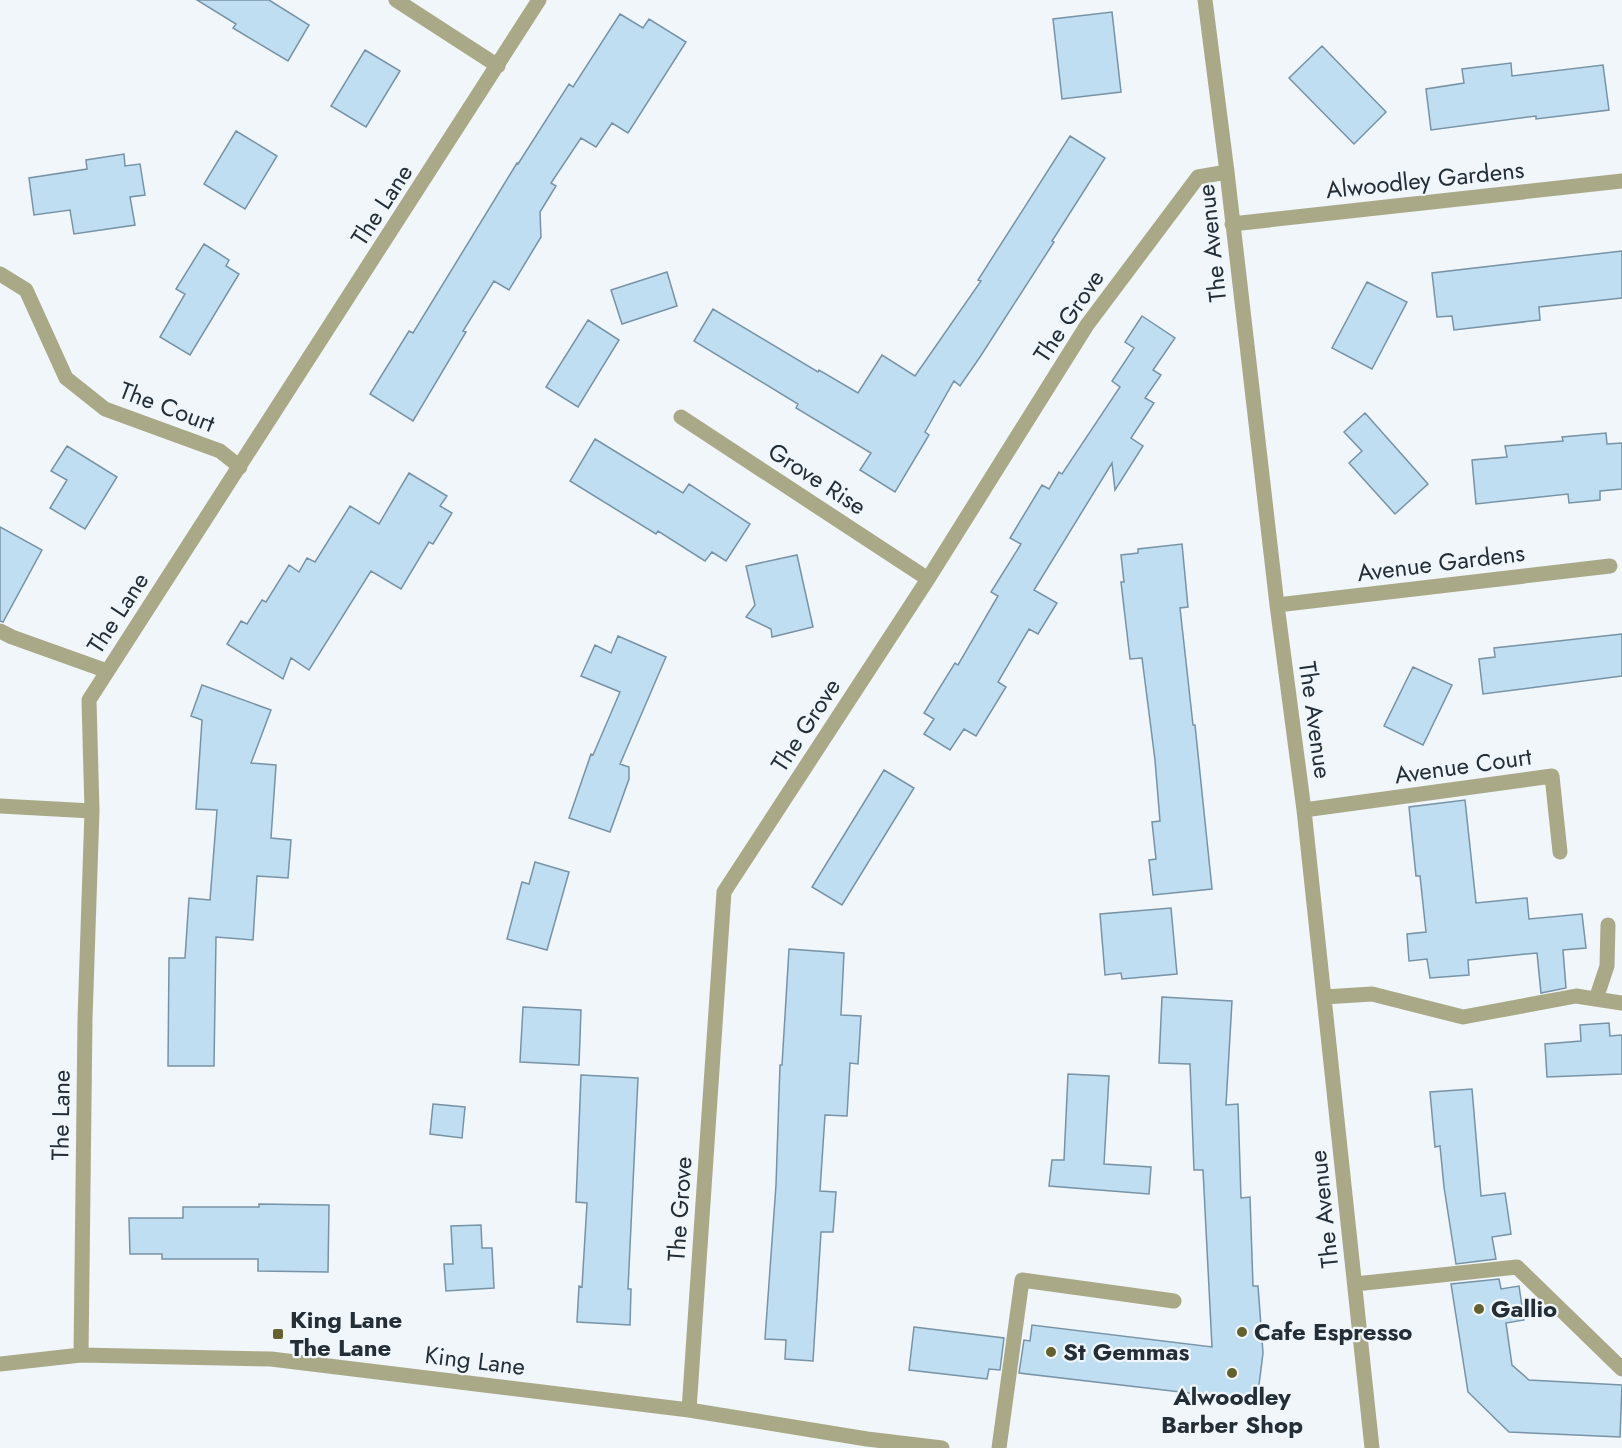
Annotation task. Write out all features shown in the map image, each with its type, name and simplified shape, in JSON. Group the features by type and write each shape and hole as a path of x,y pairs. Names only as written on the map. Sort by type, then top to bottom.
{"street":[{"path":"396,0 498,66"},
{"name":"The Lane","path":"81,1355 85,1019 92,811 89,700 539,0"},
{"name":"The Avenue","path":"1205,0 1277,605 1304,810 1372,1448"},
{"name":"The Grove","path":"689,1410 724,892 928,579 1087,325 1198,177 1227,172"},
{"name":"Alwoodley Gardens","path":"1232,224 1622,181"},
{"name":"The Court","path":"0,274 26,290 66,378 73,384 105,409 220,451 240,467"},
{"name":"Grove Rise","path":"681,417 928,579"},
{"name":"Avenue Gardens","path":"1277,605 1610,566"},
{"path":"0,630 12,637 108,670"},
{"name":"Avenue Court","path":"1304,810 1552,776 1560,852"},
{"path":"0,806 92,811"},
{"path":"1596,999 1607,966 1608,926"},
{"path":"1324,997 1372,994 1463,1017 1576,996 1622,1003"},
{"path":"1355,1284 1517,1268 1622,1369"},
{"path":"999,1448 1022,1280 1174,1301"},
{"name":"King Lane","path":"0,1364 81,1355 271,1359 689,1410 866,1445 942,1448"}],"building":[{"path":"197,0 269,0 309,25 288,61 233,28 236,24"},
{"path":"1112,12 1121,92 1062,99 1053,19"},
{"path":"620,14 643,28 649,19 686,42 628,133 612,123 596,147 581,138 551,183 556,186 540,212 541,237 509,290 494,281 413,421 370,394 409,331 413,333 517,163 569,84 573,87"},
{"path":"1322,46 1386,112 1354,144 1289,78"},
{"path":"365,50 400,71 366,127 331,106"},
{"path":"1511,63 1512,76 1603,65 1609,110 1536,119 1536,116 1431,130 1426,89 1464,83 1462,69"},
{"path":"236,131 277,156 245,209 204,184"},
{"path":"1070,136 1105,158 980,357 960,386 954,381 925,432 929,435 895,492 860,470 871,453 796,408 798,404 694,341 713,309 818,372 819,370 858,393 882,355 915,376 981,281 978,280"},
{"path":"124,154 125,166 140,164 145,195 130,197 135,225 74,234 70,210 34,215 29,178 87,169 86,160"},
{"path":"204,244 229,260 226,266 239,274 190,355 160,337 185,294 176,289"},
{"path":"1622,251 1622,298 1539,307 1540,320 1454,330 1452,316 1437,317 1432,273"},
{"path":"667,272 677,306 622,324 611,290"},
{"path":"1367,282 1407,302 1372,369 1332,348"},
{"path":"1142,316 1175,338 1153,370 1161,375 1145,398 1154,403 1131,438 1143,446 1115,490 1112,463 1034,590 1057,603 1038,634 1029,629 998,682 1006,687 976,736 964,729 950,750 924,734 934,719 924,713 955,663 958,665 998,596 991,592 1021,544 1010,538 1042,485 1049,489 1059,472 1062,474 1120,387 1112,381 1134,348 1125,342"},
{"path":"588,320 619,340 578,407 546,387"},
{"path":"1365,413 1428,484 1395,514 1349,463 1362,451 1344,432"},
{"path":"1606,433 1607,444 1622,443 1622,489 1600,491 1600,500 1569,503 1568,494 1476,504 1472,460 1507,457 1505,446 1563,441 1562,437"},
{"path":"595,439 683,493 689,484 750,524 726,561 712,552 705,561 658,531 656,534 570,481"},
{"path":"67,446 117,477 85,529 50,508 67,480 51,471"},
{"path":"409,473 447,496 440,506 452,513 433,544 429,542 401,589 371,571 309,670 291,658 283,679 227,644 241,621 247,624 262,600 266,602 289,565 299,572 307,558 315,562 350,506 379,524"},
{"path":"0,527 42,550 3,622 0,621"},
{"path":"1182,544 1188,607 1180,608 1212,889 1153,895 1149,860 1156,859 1152,822 1160,821 1155,760 1142,658 1130,659 1121,582 1124,582 1121,555 1138,553 1138,549"},
{"path":"797,555 813,627 772,637 771,629 746,617 755,605 746,566"},
{"path":"1622,634 1622,676 1483,694 1479,659 1495,657 1494,648"},
{"path":"618,636 666,657 620,764 629,767 629,779 610,832 569,818 591,754 593,755 620,692 581,676 595,645 611,653"},
{"path":"1413,667 1452,685 1423,745 1384,726"},
{"path":"202,685 271,710 251,763 276,765 271,838 291,840 288,878 257,876 253,940 216,937 214,1066 168,1066 169,958 185,958 189,898 210,900 217,810 196,809 202,720 191,716"},
{"path":"884,770 914,788 842,905 812,887"},
{"path":"1465,800 1476,903 1527,898 1529,919 1582,914 1586,948 1563,950 1566,988 1541,993 1537,953 1468,960 1469,975 1430,978 1427,959 1409,961 1407,934 1426,932 1420,876 1416,876 1409,807"},
{"path":"535,862 569,872 547,950 507,939 522,882 529,884"},
{"path":"1171,908 1177,974 1122,979 1121,973 1105,975 1100,914"},
{"path":"789,949 844,953 841,1015 861,1016 858,1064 850,1063 847,1116 825,1115 820,1191 836,1192 833,1232 821,1232 813,1361 785,1359 786,1340 765,1339 776,1185 780,1065 782,1065"},
{"path":"1162,997 1232,1001 1226,1105 1238,1104 1241,1198 1250,1197 1253,1286 1258,1286 1263,1353 1257,1401 1019,1373 1024,1340 1030,1341 1032,1325 1212,1347 1203,1170 1194,1170 1190,1064 1159,1063"},
{"path":"523,1007 581,1010 579,1065 520,1062"},
{"path":"1609,1023 1610,1036 1622,1035 1622,1074 1547,1077 1545,1044 1581,1041 1580,1025"},
{"path":"1068,1074 1109,1076 1104,1164 1151,1167 1149,1194 1049,1186 1052,1160 1064,1160"},
{"path":"581,1075 638,1078 628,1289 631,1289 630,1325 577,1322 579,1286 582,1287 587,1203 576,1202"},
{"path":"1472,1089 1481,1196 1505,1193 1511,1234 1492,1237 1496,1259 1456,1264 1440,1146 1435,1147 1430,1092"},
{"path":"433,1104 465,1107 462,1138 430,1134"},
{"path":"259,1204 329,1205 328,1272 258,1271 258,1259 162,1259 162,1254 130,1254 129,1218 183,1218 183,1207 259,1207"},
{"path":"481,1225 482,1248 492,1248 494,1288 446,1291 444,1264 453,1264 451,1226"},
{"path":"1499,1279 1501,1289 1519,1286 1524,1320 1506,1323 1512,1365 1529,1380 1622,1385 1620,1437 1509,1432 1468,1392 1451,1284"},
{"path":"914,1327 1004,1338 1000,1370 989,1369 987,1379 909,1370"}],"place":[{"name":"Gallio","path":"1479,1309"},
{"name":"Cafe Espresso","path":"1242,1332"},
{"name":"King Lane The Lane","path":"278,1334"},
{"name":"St Gemmas","path":"1051,1352"},
{"name":"Alwoodley Barber Shop","path":"1232,1373"}]}
